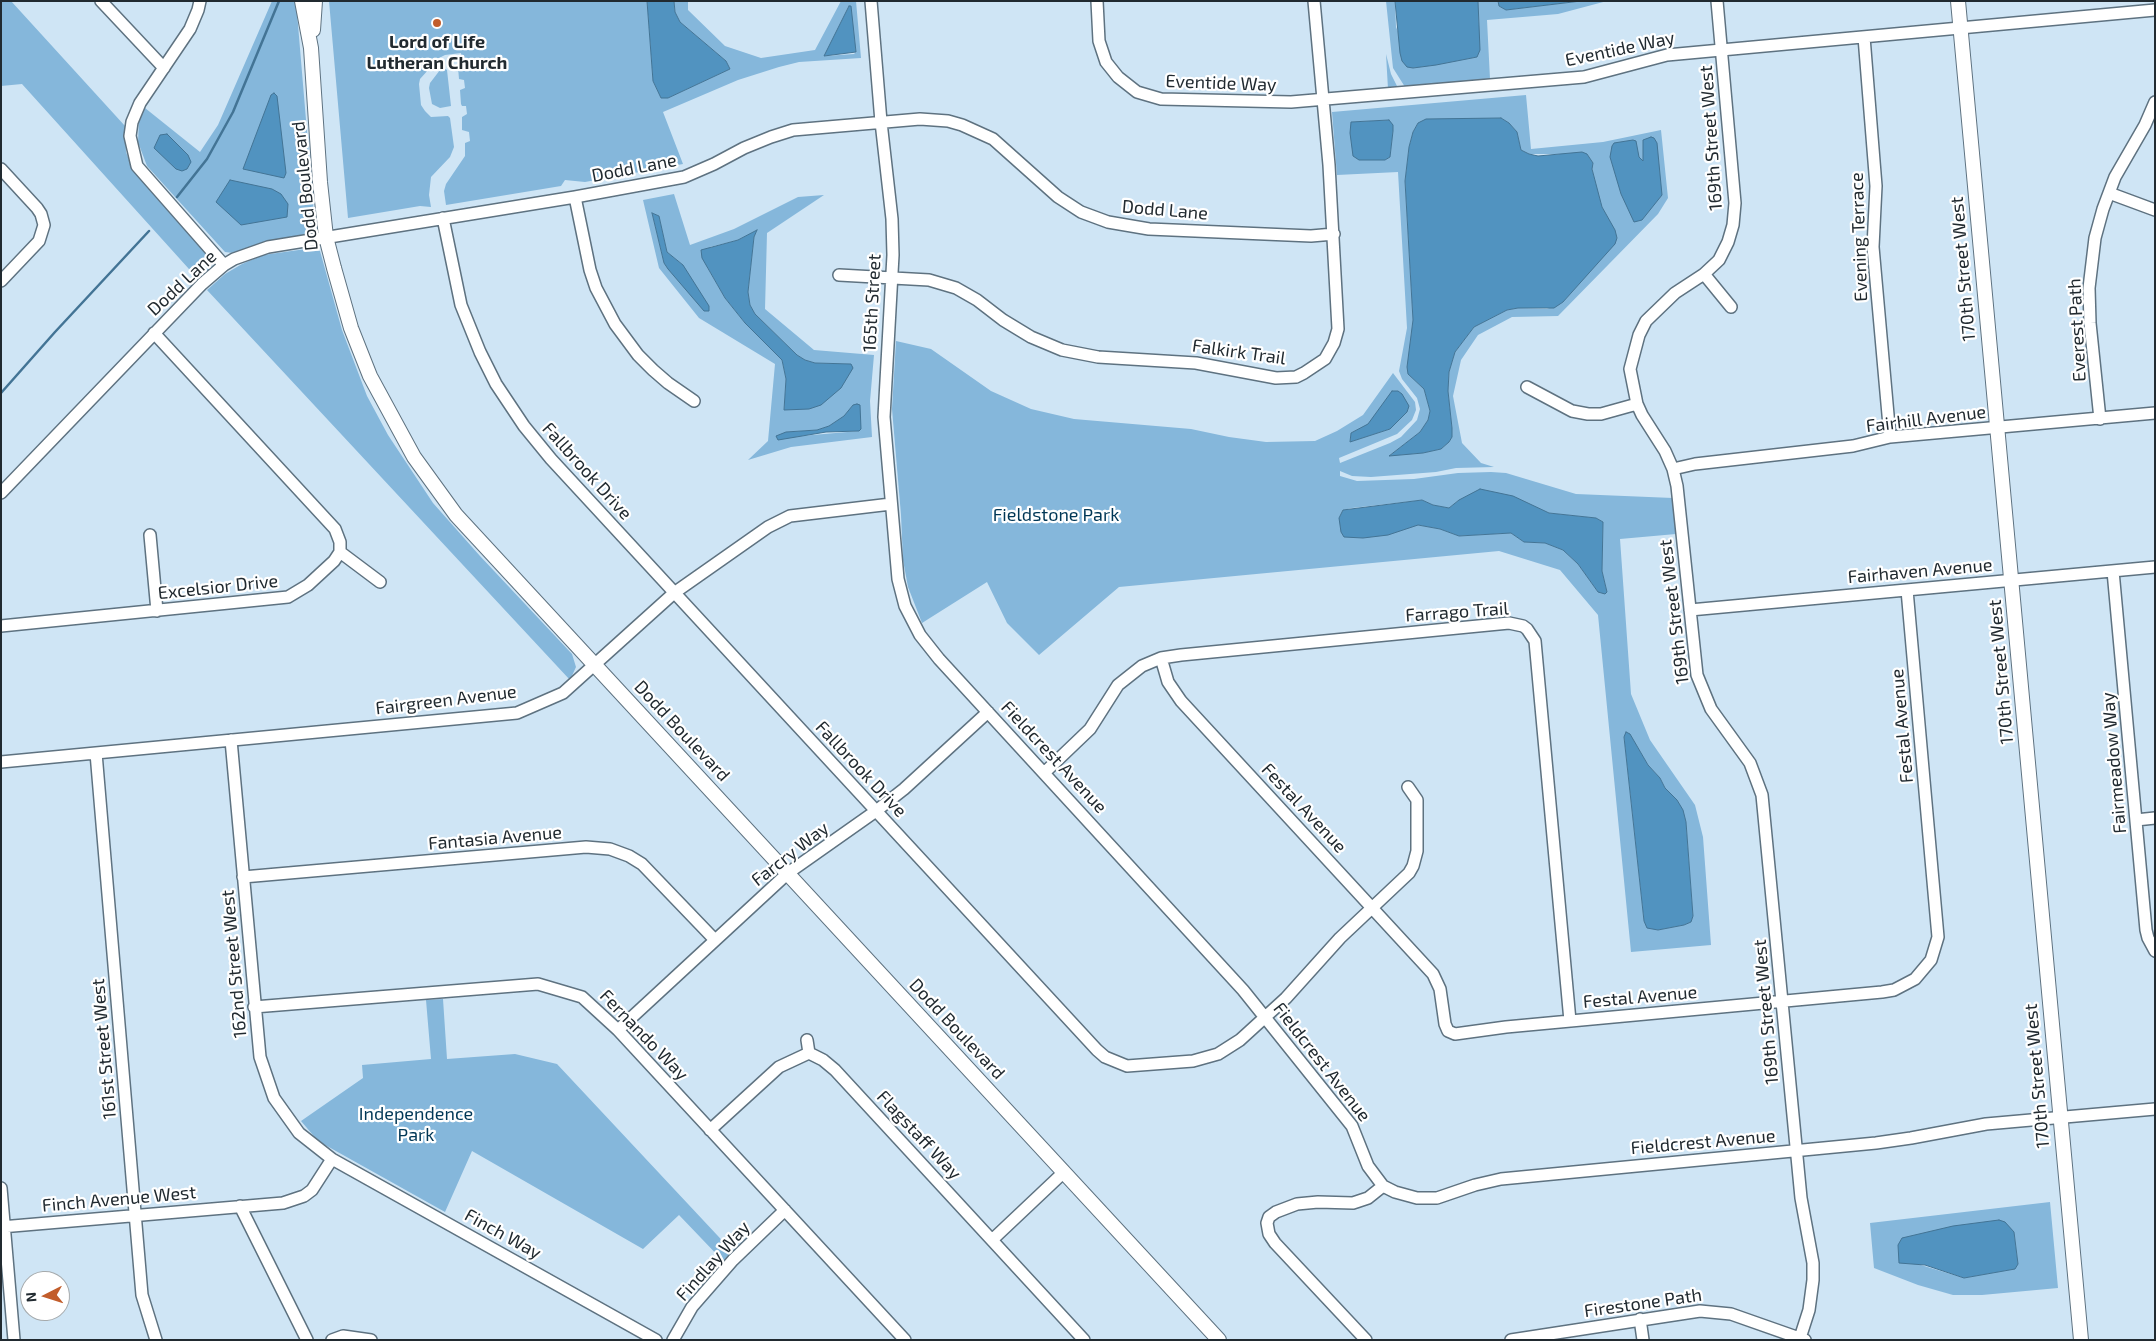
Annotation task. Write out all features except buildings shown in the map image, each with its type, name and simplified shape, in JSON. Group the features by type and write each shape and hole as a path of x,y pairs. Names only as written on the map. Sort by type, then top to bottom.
{"street":[{"path":"101,1 164,68"},
{"path":"200,1 190,29 140,103 132,122 130,136 132,152 137,166 224,265"},
{"name":"Dodd Boulevard","path":"302,1 311,48 320,182 326,237 351,328 370,376 403,440 456,515 1219,1340"},
{"name":"Dodd Boulevard","path":"311,48 315,1"},
{"name":"165th Street","path":"871,1 881,122 892,219 892,277 884,417 898,579 906,606"},
{"name":"Eventide Way","path":"1097,1 1099,41 1106,62 1118,77 1137,92 1162,99 1291,102 1323,101 1584,77 1667,55 2155,10"},
{"name":"Falkirk Trail","path":"839,275 929,280 956,288 1031,337 1062,350 1098,357 1196,363 1276,378 1286,378 1304,373 1325,359 1334,343 1338,329 1334,234 1314,1"},
{"name":"169th Street West","path":"1717,1 1735,203 1733,225 1728,242 1719,260 1704,274 1675,293 1654,312 1642,328 1632,356 1630,369 1637,404 1665,451 1673,469 1679,495 1694,658 1702,693 1715,716 1750,763 1762,795 1796,1151 1803,1212 1813,1263 1814,1280 1802,1339"},
{"name":"170th Street West","path":"1958,1 2081,1340"},
{"name":"Evening Terrace","path":"1864,36 1876,186 1873,247 1890,437"},
{"name":"Everest Path","path":"2100,419 2090,323 2089,288 2095,238 2109,193 2122,164 2148,120 2155,102"},
{"name":"Dodd Lane","path":"1,493 202,284 224,265 251,252 268,247 575,197 684,177 771,136 793,130 920,119 962,124 984,134 1001,145 1058,197 1081,212 1115,224 1149,229 1311,236 1334,234"},
{"path":"1,169 37,208 44,225 39,241 1,281"},
{"path":"2109,193 2155,210"},
{"path":"575,197 590,270 596,288 615,324 638,355 653,370 694,401"},
{"name":"Fallbrook Drive","path":"443,218 461,305 480,352 496,384 524,426 551,459 674,593 1105,1057 1116,1063 1138,1066 1206,1058 1229,1048 1265,1017 1286,998 1322,956 1409,873 1416,859 1417,800 1408,787"},
{"path":"1704,274 1731,307"},
{"path":"154,333 335,529 340,542 340,552 380,582"},
{"path":"1527,387 1572,410 1588,414 1601,414 1637,404"},
{"name":"Fairhill Avenue","path":"1673,469 1695,464 1853,446 1890,437 2155,413"},
{"name":"Fairgreen Avenue","path":"1,762 517,713 562,693 674,593 768,527 790,516 891,504"},
{"path":"150,535 158,611"},
{"name":"Excelsior Drive","path":"1,626 288,597 314,579 334,561 340,552"},
{"name":"Fairhaven Avenue","path":"1690,610 2155,567"},
{"name":"Fairmeadow Way","path":"2114,571 2146,930 2155,951"},
{"name":"Festal Avenue","path":"1161,658 1168,682 1181,701 1433,974 1440,989 1443,1015 1448,1031 1455,1034 1894,990 1915,979 1931,960 1936,949 1938,925 1907,590"},
{"name":"Fieldcrest Avenue","path":"906,606 912,621 929,647 1226,969 1352,1126 1368,1166 1383,1186 1409,1196 1426,1199 1437,1198 1474,1184 1501,1179 1796,1151 1911,1138 1986,1124 2155,1109"},
{"name":"Farrago Trail","path":"1044,773 1090,729 1118,685 1142,666 1161,658 1180,654 1509,623 1518,624 1527,629 1535,641 1570,1021"},
{"name":"Farcry Way","path":"618,1030 788,873 876,811 988,712"},
{"name":"162nd Street West","path":"232,740 254,1007 260,1057 274,1098 299,1133 332,1159"},
{"name":"161st Street West","path":"96,753 142,1294 156,1340"},
{"path":"2136,820 2155,818"},
{"name":"Fantasia Avenue","path":"243,877 586,847 610,849 629,856 642,864 715,940"},
{"name":"Fernando Way","path":"254,1007 538,984 582,997 618,1030 905,1340"},
{"path":"710,1130 779,1067 809,1053 807,1040"},
{"name":"Flagstaff Way","path":"809,1053 835,1070 1084,1340"},
{"name":"Finch Avenue West","path":"3,1226 283,1203 304,1196 320,1181 332,1159"},
{"name":"Finch Way","path":"332,1159 656,1340"},
{"path":"992,1240 1064,1172"},
{"path":"1366,1340 1275,1243 1269,1234 1267,1223 1269,1217 1276,1212 1297,1204 1318,1202 1353,1203 1368,1198 1383,1186"},
{"path":"1,1188 14,1340"},
{"path":"240,1206 307,1340"},
{"name":"Findlay Way","path":"673,1340 692,1306 733,1260 785,1210"},
{"name":"Firestone Path","path":"1511,1340 1685,1312 1715,1311 1746,1318 1802,1339"},
{"path":"1640,1319 1643,1340"},
{"path":"332,1340 343,1336 371,1340"}],"green space":[{"path":"1,1 11,1 125,126 126,152 132,168 211,257 212,267 198,279 22,84 1,86"},
{"path":"272,1 296,1 315,227 312,232 304,235 264,242 233,253 225,252 147,166 138,142 139,119 145,108 200,152 218,125"},
{"path":"329,1 647,1 653,81 661,98 668,98 730,69 726,61 680,22 675,12 674,1 688,1 688,10 725,46 761,58 815,50 841,1 856,1 861,58 799,62 779,67 738,80 663,112 683,164 585,182 565,180 561,186 446,205 444,191 446,184 465,156 465,143 470,141 469,132 462,130 462,117 467,114 466,106 461,104 460,90 465,88 464,80 459,79 458,63 462,62 461,53 445,55 439,58 420,79 419,84 421,105 425,111 431,117 448,116 450,118 454,147 450,157 431,177 429,195 431,207 420,206 348,218","holes":["849,6 856,52 854,54 825,56"]},
{"path":"1386,1 1395,1 1396,27 1413,68 1477,57 1478,1 1498,1 1499,6 1506,10 1581,1 1607,1 1558,14 1487,20 1490,79 1405,87 1393,68"},
{"path":"1386,54 1391,74 1398,88 1388,89"},
{"path":"444,68 447,70 451,106 440,108 432,104 429,88 430,83 440,70"},
{"name":"Fieldstone Park","path":"1526,95 1531,149 1603,142 1661,130 1668,198 1658,214 1558,316 1512,317 1478,335 1461,360 1453,396 1462,443 1481,463 1494,467 1456,468 1436,472 1371,477 1352,476 1340,471 1340,476 1357,481 1414,479 1458,473 1491,472 1506,473 1576,494 1673,498 1676,534 1620,539 1631,694 1650,740 1695,805 1703,837 1711,945 1631,952 1598,615 1560,570 1499,551 1119,587 1039,655 1007,623 987,582 922,623 908,587 903,560 892,409 896,341 931,349 991,391 1031,409 1074,419 1191,429 1266,442 1315,441 1337,431 1363,415 1393,373 1415,402 1416,410 1412,420 1397,434 1339,458 1340,463 1401,437 1417,420 1420,409 1417,398 1402,379 1399,371 1407,328 1398,172 1337,175 1332,112","holes":["1501,118 1509,123 1517,132 1521,150 1529,154 1587,154 1593,163 1592,168 1602,207 1617,238 1563,302 1547,309 1518,308 1507,310 1474,327 1455,352 1449,372 1448,391 1452,428 1452,437 1449,442 1441,449 1423,453 1390,455 1420,432 1428,420 1430,411 1424,389 1408,374 1413,320 1405,181 1409,147 1413,132 1418,123","1389,120 1393,131 1390,157 1385,160 1359,160 1351,122","1408,406 1407,412 1390,429 1350,442 1351,433","1422,500 1433,505 1449,508 1459,500 1531,506 1549,513 1596,518 1603,522 1602,571 1607,592 1598,592 1578,564 1563,550 1545,543 1524,542 1511,533 1459,536 1440,529 1418,525 1339,518 1343,510","1630,735 1648,765 1660,778 1665,788 1677,800 1686,822 1693,916 1691,922 1658,930 1644,921 1624,737"]},
{"path":"674,194 690,245 734,229 798,197 824,195 767,233 765,309 814,350 874,355 870,401 872,437 791,447 748,460 768,441 775,364 699,318 659,268 643,200","holes":["652,213 659,216 667,252 683,265 685,287 664,263","757,230 754,237 748,292 750,305 755,314 797,355 805,360 815,363 851,364 784,410 786,379 782,360 745,323 725,298 707,267 710,247 738,240","853,405 859,431 789,437 786,432 817,430 829,426 845,416"]},
{"path":"306,249 320,251 342,330 367,396 388,435 433,503 572,654 576,667 570,680 207,290 225,274 263,255"},
{"name":"Independence Park","path":"443,999 447,1059 515,1054 557,1064 732,1251 723,1261 679,1215 643,1249 472,1151 445,1212 318,1141 301,1121 363,1078 362,1065 431,1059 426,1000"},
{"path":"2050,1202 2058,1288 1982,1295 1953,1295 1918,1285 1874,1268 1870,1223","holes":["2014,1232 2018,1264 2014,1269 1964,1278 1911,1262"]}],"shaded area":[{"path":"647,1 674,1 675,12 680,22 726,61 730,69 668,98 661,98 653,81"},
{"path":"1395,1 1478,1 1480,50 1477,57 1436,65 1407,67 1402,61 1400,53"},
{"path":"1498,1 1581,1 1506,10 1499,6"},
{"path":"849,6 851,6 856,52 824,56"},
{"path":"274,93 277,96 286,173 284,178 243,169 271,95"},
{"path":"1501,118 1509,123 1517,132 1521,150 1529,154 1538,156 1582,152 1587,154 1593,163 1592,169 1602,207 1615,230 1617,238 1615,244 1563,302 1554,308 1518,308 1507,310 1474,327 1455,352 1449,372 1448,391 1452,437 1449,442 1441,449 1423,453 1389,456 1420,432 1428,420 1430,411 1424,389 1408,374 1407,367 1413,320 1405,181 1409,147 1413,132 1418,123 1426,119"},
{"path":"1389,120 1393,125 1390,157 1385,160 1359,160 1353,156 1350,133 1351,122"},
{"path":"167,134 188,155 191,162 187,169 182,171 176,169 154,148 160,135"},
{"path":"1651,137 1657,143 1662,195 1642,220 1634,222 1621,194 1610,157 1612,146 1614,143 1636,141 1639,157 1643,161 1643,140"},
{"path":"230,180 272,189 281,194 288,204 287,217 241,225 216,202"},
{"path":"652,213 659,216 667,252 683,265 709,306 709,311 704,311 664,263"},
{"path":"757,230 754,237 748,292 750,305 755,314 797,355 805,360 815,363 851,364 853,368 841,388 821,405 809,409 784,410 786,379 782,360 745,323 725,298 702,258 701,250 738,240"},
{"path":"1392,391 1398,391 1402,394 1409,406 1407,412 1390,429 1350,442 1351,433 1368,424"},
{"path":"853,405 860,405 861,429 859,431 826,432 778,440 776,436 786,432 817,430 829,426 844,416"},
{"path":"1480,489 1513,496 1549,513 1596,518 1603,522 1602,571 1607,592 1605,594 1598,592 1578,564 1563,550 1545,543 1524,542 1511,533 1459,536 1440,529 1418,525 1388,535 1363,538 1344,537 1341,532 1339,518 1343,510 1422,500 1433,505 1449,508 1459,500"},
{"path":"1626,732 1630,734 1648,765 1683,810 1686,822 1693,916 1691,922 1684,925 1658,930 1647,928 1644,921 1624,737"},
{"path":"1999,1220 2005,1222 2014,1232 2018,1264 2015,1269 1964,1278 1925,1265 1899,1263 1898,1245 1902,1238 1953,1226"}],"waterway":[{"path":"177,197 207,159 233,112 279,1"},
{"path":"1,393 149,231"}],"place":[{"name":"Lord of Life Lutheran Church","path":"437,23"}]}
